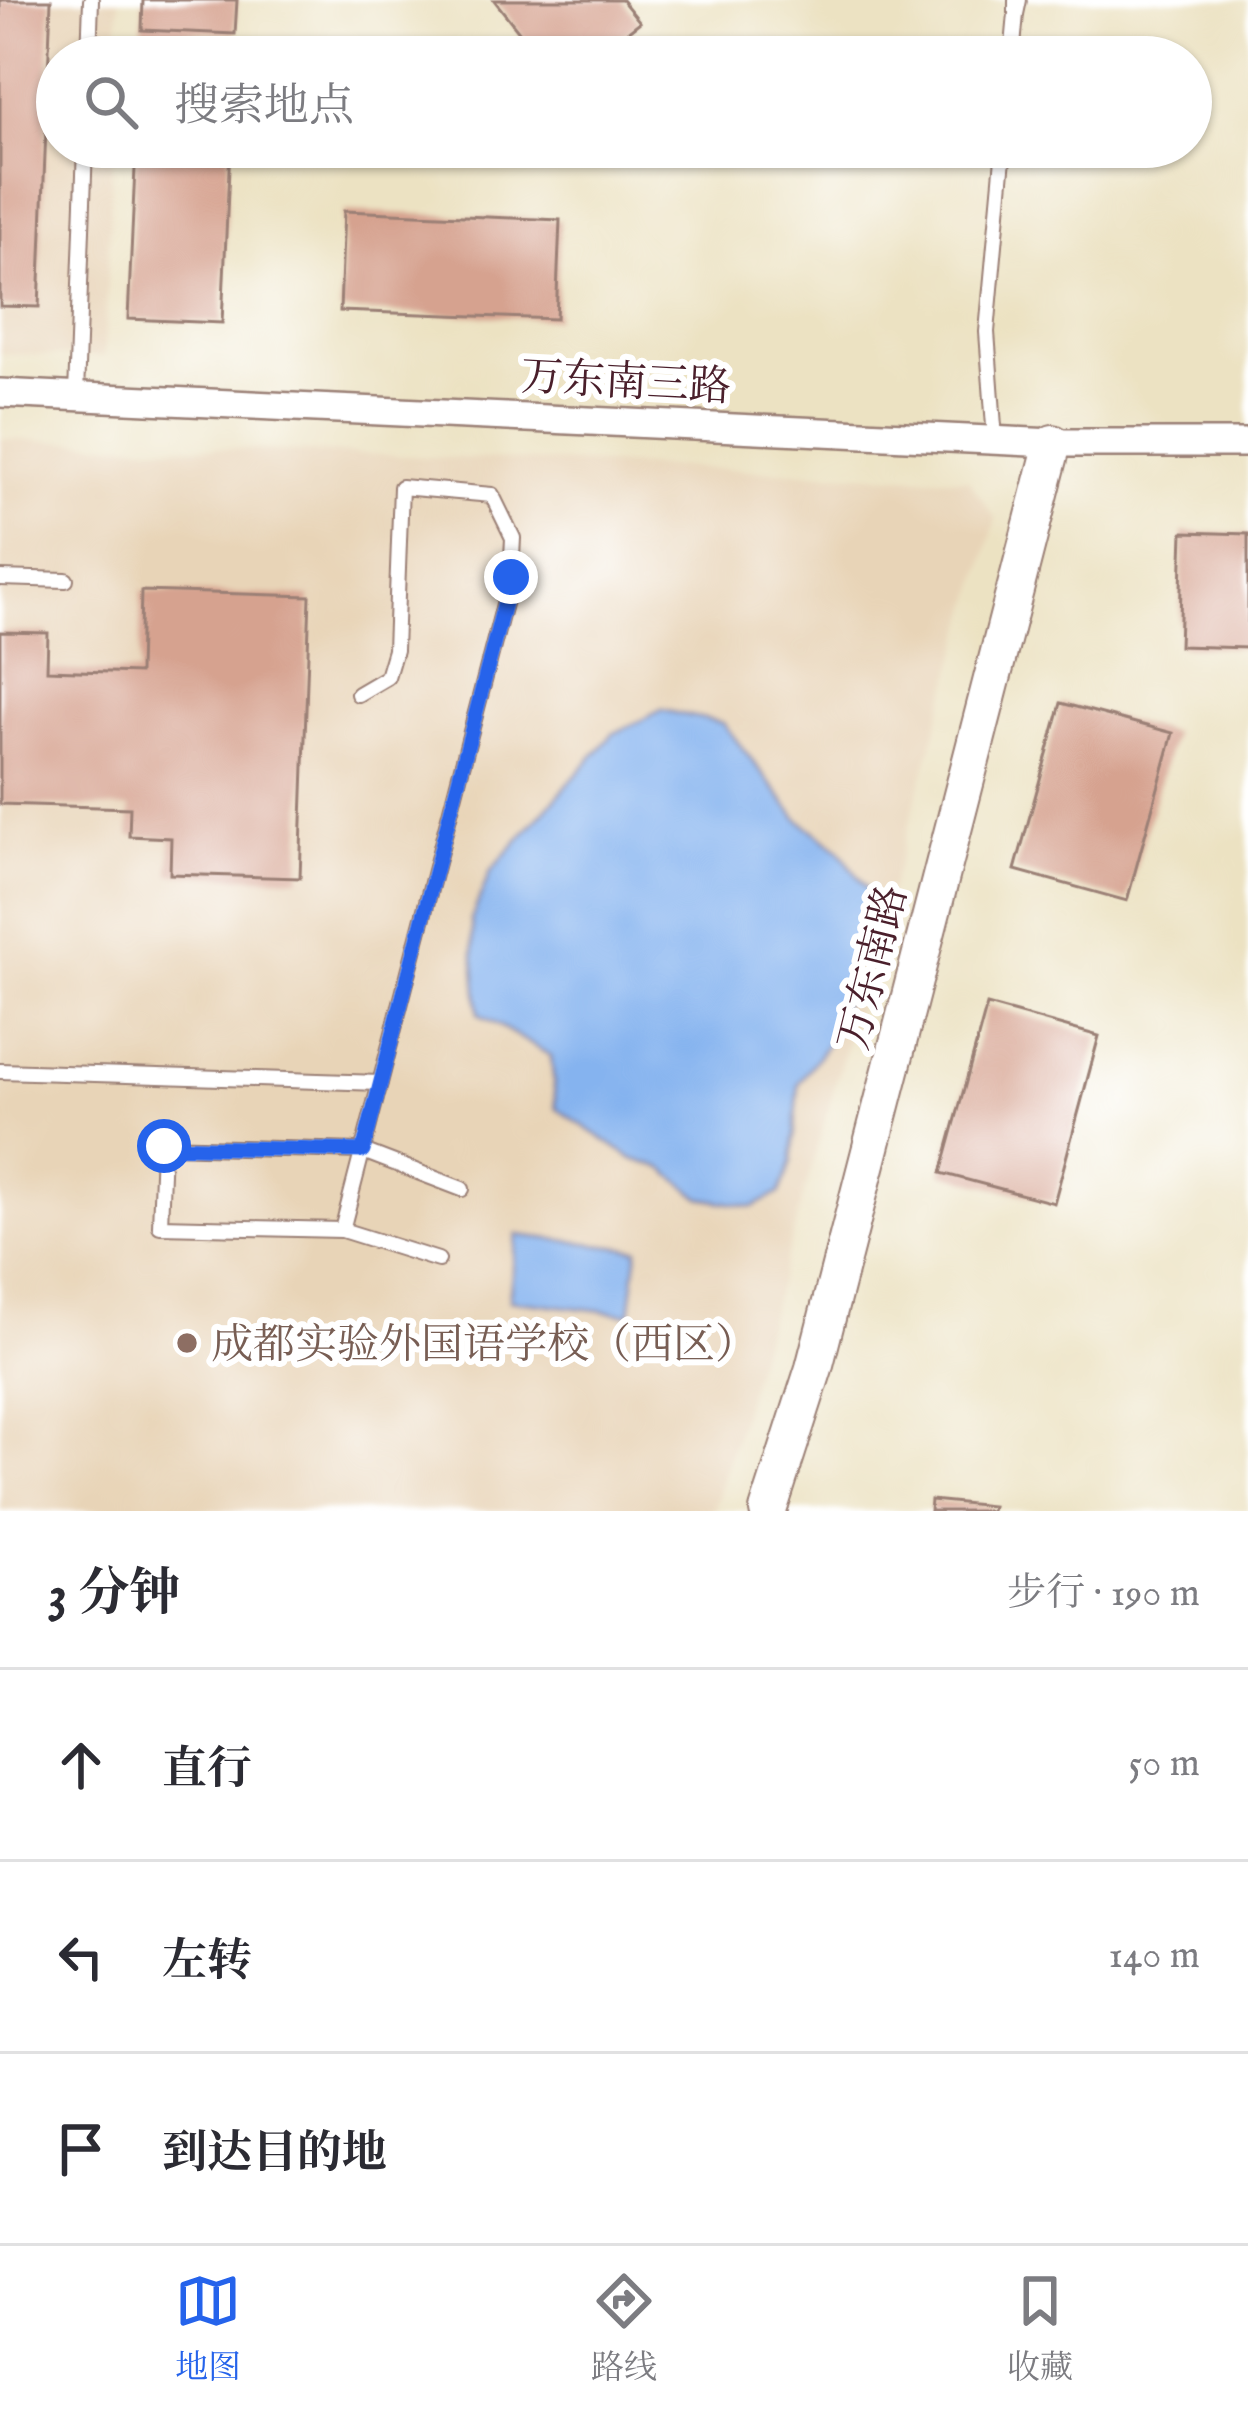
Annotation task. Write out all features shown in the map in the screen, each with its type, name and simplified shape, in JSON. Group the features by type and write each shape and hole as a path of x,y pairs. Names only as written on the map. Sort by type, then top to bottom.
{"street":[{"name":"万东南三路","path":"0,393 1053,443 1248,443"},
{"name":"万东南路","path":"768,1511 814,1368 1053,443"}],"lane":[{"path":"90,36 91,0"},
{"path":"1014,36 1017,5"},
{"path":"76,395 85,168"},
{"path":"995,440 987,332 1002,168"},
{"path":"342,1230 511,577 513,538 492,495 401,487 395,650 388,676 358,694"},
{"path":"0,578 66,580"},
{"path":"0,1071 380,1083"},
{"path":"438,1260 342,1230 160,1226 164,1146 363,1151 462,1189"}],"shaded area":[{"path":"0,0 119,0 117,36 36,36 36,168 112,168 104,357 0,354"},
{"path":"0,439 968,479 996,519 714,1511 0,1511"}],"water":[{"path":"662,710 723,723 797,818 838,849 873,897 872,916 849,969 840,1025 799,1083 792,1161 780,1193 753,1207 701,1198 663,1168 633,1159 556,1108 551,1056 479,1014 471,920 490,872 613,734"},
{"path":"517,1235 638,1249 630,1314 509,1300"}],"building":[{"path":"0,0 51,0 50,36 36,36 36,168 44,168 39,307 0,306"},
{"path":"143,0 237,0 235,34 142,30"},
{"path":"494,0 622,0 640,22 622,36 522,36"},
{"path":"135,168 229,168 222,323 128,319"},
{"path":"344,211 560,220 556,319 340,311"},
{"path":"1183,532 1248,534 1248,648 1179,646"},
{"path":"141,591 310,596 300,878 170,874 171,838 129,836 130,808 0,804 0,632 48,633 47,670 139,673"},
{"path":"1061,703 1173,733 1127,901 1015,870"},
{"path":"987,1005 1099,1036 1054,1203 941,1173"},
{"path":"931,1500 992,1506 991,1511 930,1511"}],"place":[{"name":"成都实验外国语学校（西区）","path":"187,1343"}],"route":[{"path":"164,1146 363,1151 511,577"}]}
